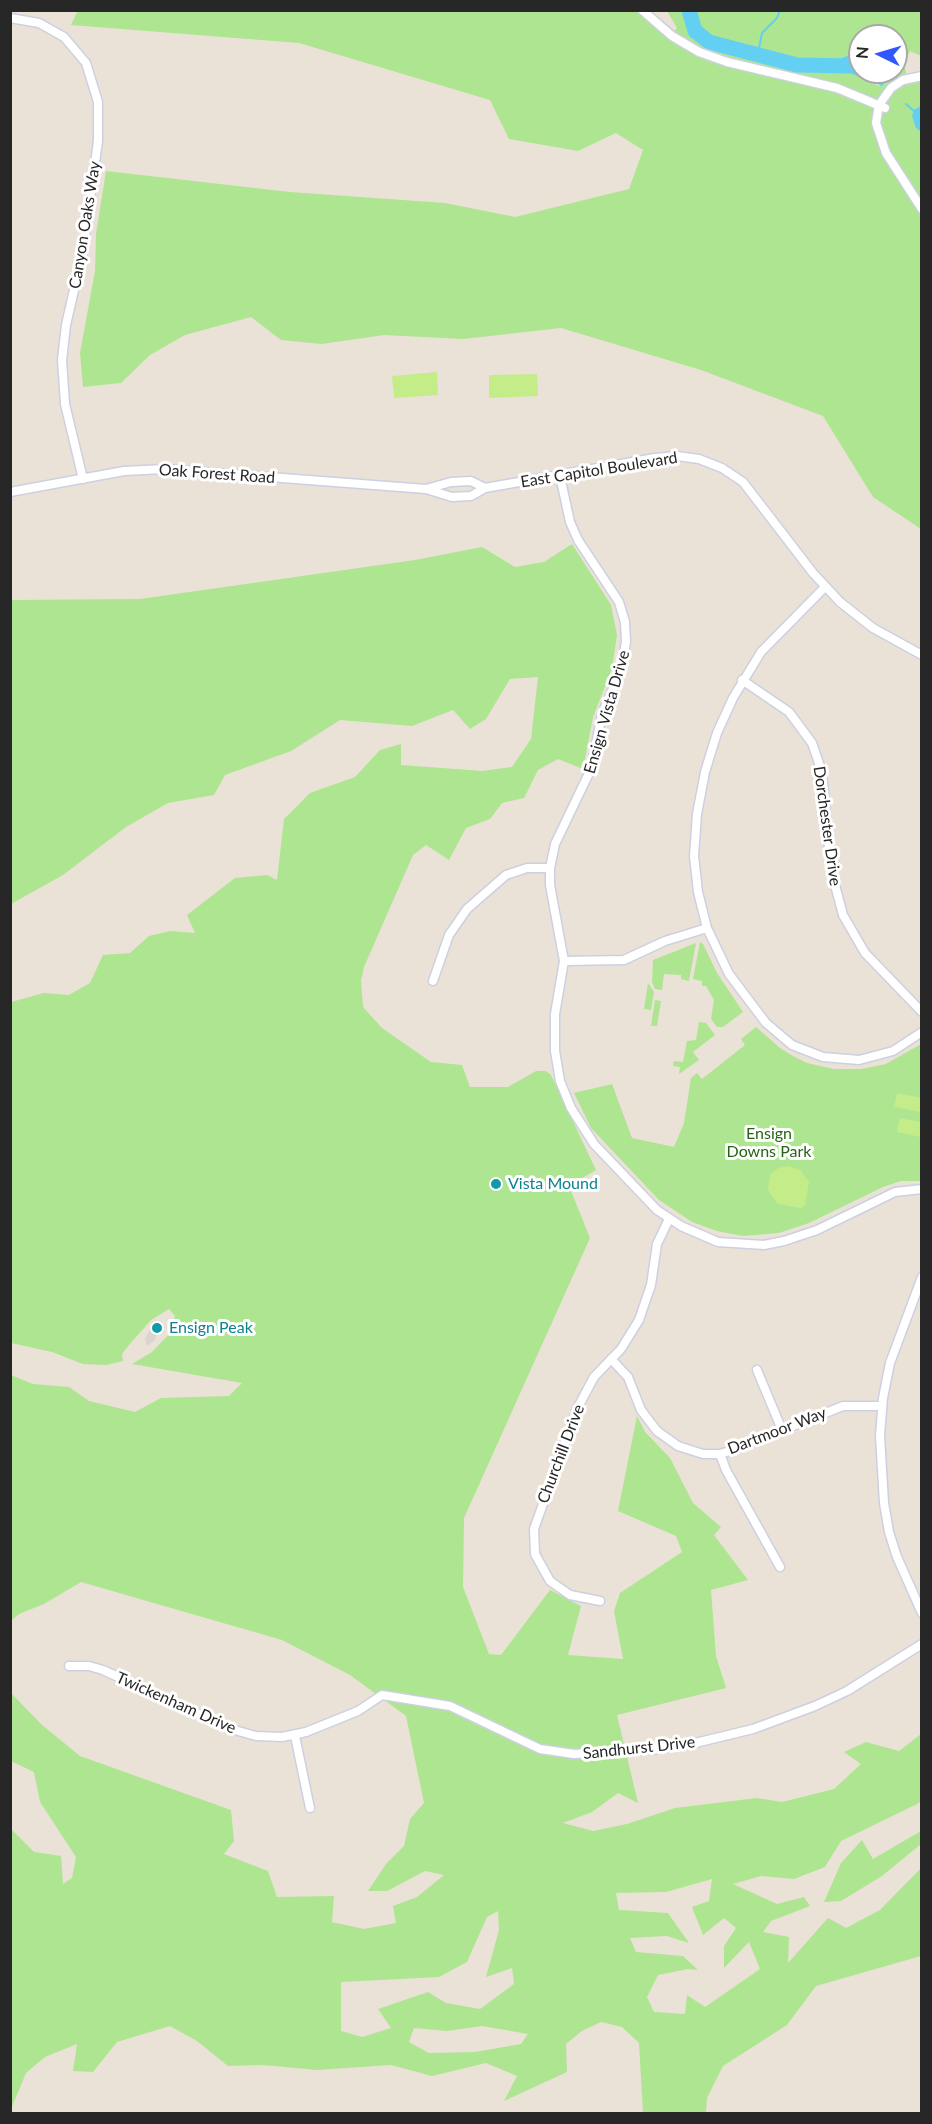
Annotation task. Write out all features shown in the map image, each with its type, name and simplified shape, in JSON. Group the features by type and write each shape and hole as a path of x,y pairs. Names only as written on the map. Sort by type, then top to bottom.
{"street":[{"path":"642,10 672,36 699,52 727,62 837,87 882,106"},
{"name":"Canyon Oaks Way","path":"10,18 39,23 64,37 86,63 98,102 98,141 84,251 66,325 62,360 65,404 82,479"},
{"path":"921,76 897,83 885,94 876,123 882,145 921,209"},
{"name":"East Capitol Boulevard","path":"485,489 665,457 688,457 711,463 734,475 751,492 825,587 873,628 921,655"},
{"name":"Oak Forest Road","path":"10,492 124,471 165,469 426,489 452,497 471,496 485,489"},
{"name":"Ensign Vista Drive","path":"560,476 570,522 578,540 619,602 625,622 626,642 621,670 602,714 589,775 555,844 550,868 550,885 564,962 554,1036 557,1066 565,1095 577,1120 594,1144 643,1197 669,1219 698,1235 718,1242 764,1245 817,1230 895,1192 921,1189"},
{"name":"Oak Forest Road","path":"426,489 451,482 471,481 485,489"},
{"path":"825,587 772,638 742,680 724,715 710,752 697,814 696,874 707,928 720,959 738,988 766,1023 782,1038 812,1054 835,1059 858,1060 892,1051 921,1032"},
{"name":"Dorchester Drive","path":"742,680 789,712 812,743 822,772 831,870 843,915 865,953 921,1012"},
{"path":"433,981 449,935 467,909 506,874 527,868 550,868"},
{"path":"564,962 624,960 665,941 707,928"},
{"name":"Churchill Drive","path":"600,1601 570,1595 550,1581 537,1561 534,1538 537,1520 568,1428 594,1377 628,1340 644,1309 657,1244 669,1219"},
{"path":"921,1277 890,1363 882,1406 881,1450 886,1517 897,1557 919,1601 921,1614"},
{"name":"Dartmoor Way","path":"611,1359 628,1377 646,1418 663,1437 694,1452 720,1454 843,1406 882,1406"},
{"path":"758,1370 782,1430"},
{"path":"720,1454 726,1470 780,1567"},
{"name":"Sandhurst Drive","path":"382,1695 450,1706 552,1752 574,1754 657,1749 722,1738 782,1720 858,1685 921,1644"},
{"name":"Twickenham Drive","path":"69,1666 89,1666 103,1670 244,1734 267,1737 295,1736 358,1711 382,1695"},
{"path":"295,1736 310,1808"}],"green space":[{"path":"78,10 635,10 668,38 677,28 667,11 921,11 921,56 910,51 908,55 908,24 848,24 848,56 821,66 848,72 848,84 879,86 908,84 908,78 922,76 921,106 915,109 916,128 922,132 921,529 873,497 823,416 701,370 561,328 463,339 384,335 322,344 281,340 251,317 185,335 150,355 121,383 83,387 80,353 95,271 96,234 106,171 290,192 445,203 515,217 629,189 643,150 616,133 578,151 509,139 490,100 299,43 71,25"},
{"path":"437,372 438,395 394,398 392,376"},
{"path":"537,374 538,396 489,398 489,375"},
{"path":"572,544 611,605 617,635 612,669 593,717 583,769 558,759 538,770 524,798 502,803 490,819 466,828 449,860 426,845 413,855 364,967 361,980 363,1007 382,1028 431,1062 462,1065 470,1087 508,1087 536,1071 546,1071 551,1075 596,1170 569,1186 590,1238 464,1518 463,1587 489,1654 501,1655 550,1590 581,1606 568,1655 623,1659 614,1611 620,1593 682,1552 676,1536 618,1511 637,1416 645,1432 670,1458 693,1503 721,1527 714,1535 748,1580 711,1590 716,1656 726,1688 617,1715 638,1803 618,1793 592,1812 563,1823 593,1831 627,1824 675,1808 757,1798 782,1802 834,1789 861,1764 844,1752 866,1742 899,1751 921,1734 921,1801 841,1841 825,1867 794,1879 761,1876 733,1884 777,1904 804,1897 810,1906 771,1921 763,1932 789,1937 788,1963 828,1918 846,1928 880,1910 921,1868 921,1956 816,1986 787,2025 723,2066 707,2098 706,2113 643,2113 639,2043 622,2027 601,2022 582,2031 566,2044 567,2072 504,2101 517,2076 486,2063 432,2076 391,2065 317,2070 263,2065 228,2066 197,2041 170,2026 117,2042 93,2072 73,2071 77,2044 45,2057 26,2073 11,2109 11,1829 34,1852 61,1856 63,1884 72,1878 76,1857 40,1802 34,1772 11,1761 11,1693 42,1725 80,1756 231,1810 234,1841 224,1854 268,1871 277,1897 334,1896 332,1922 364,1929 396,1923 393,1906 417,1897 444,1875 425,1871 387,1891 368,1891 386,1864 404,1846 410,1819 424,1803 406,1716 350,1675 282,1640 81,1582 44,1604 19,1614 11,1621 11,1375 33,1384 69,1387 89,1401 135,1412 161,1398 229,1396 242,1383 132,1364 152,1352 170,1333 175,1316 169,1309 151,1320 122,1354 123,1361 107,1365 83,1364 52,1352 11,1343 11,1002 44,993 69,995 90,983 103,955 130,953 149,936 170,931 195,933 187,915 235,878 267,875 277,880 284,819 310,793 355,777 380,750 401,744 401,765 482,771 512,767 531,739 538,677 510,679 486,719 470,729 453,710 412,726 340,720 291,751 225,775 214,795 168,803 126,827 63,875 11,904 11,600 140,599 415,560 482,547 515,567 544,562","holes":["712,1879 709,1901 692,1907 703,1935 724,1918 736,1928 724,1946 724,1968 749,1942 760,1969 705,2007 687,1995 685,2014 654,2012 647,1997 658,1975 688,1969 698,1970 683,1956 636,1952 630,1938 667,1936 689,1943 668,1913 619,1910 616,1893 666,1892","498,1911 499,1930 486,1977 512,1968 514,1984 480,2009 446,2003 428,1992 378,2009 391,2028 362,2037 341,2031 341,1982 439,1977 467,1962 487,1917","482,2026 528,2034 521,2044 475,2052 429,2053 409,2042 414,2028 447,2031"]},
{"path":"700,942 743,1012 723,1027 717,1027 711,1019 714,1000 706,986 702,986 702,981 693,979"},
{"path":"696,943 689,981 681,979 681,975 664,974 662,990 655,989 652,982 653,960"},
{"path":"648,983 654,992 651,1010 644,1009"},
{"path":"655,1000 661,1001 657,1026 651,1026"},
{"path":"699,1022 706,1023 715,1035 693,1052 699,1060 679,1074 680,1067 673,1066 674,1061 683,1062 687,1041 696,1040"},
{"name":"Ensign Downs Park","path":"756,1027 793,1056 807,1063 834,1069 861,1069 886,1064 921,1044 921,1181 901,1181 883,1187 809,1223 779,1233 743,1236 717,1231 692,1222 659,1200 591,1128 574,1093 612,1084 632,1138 674,1147 684,1123 691,1078 697,1073 702,1079 745,1045 741,1039"},
{"path":"897,1093 921,1098 921,1112 894,1107"},
{"path":"900,1118 921,1122 921,1137 897,1132"},
{"path":"789,1166 800,1170 809,1182 805,1205 801,1208 778,1204 768,1190 770,1175 778,1168"},
{"path":"921,1831 921,1844 882,1876 841,1901 824,1902 841,1863 862,1840 873,1859"}],"shaded area":[{"path":"153,1324 161,1325 161,1330 157,1331 155,1340 147,1346 145,1339"}],"water":[{"path":"848,56 848,71 831,70 821,66"},
{"path":"921,106 921,132 916,128 912,116 915,109"}],"waterway":[{"path":"689,10 695,31 709,42 797,65 848,66"},
{"path":"758,53 762,33 777,18 780,10"},
{"path":"906,104 915,112"}],"place":[{"name":"Vista Mound","path":"496,1184"},
{"name":"Ensign Peak","path":"157,1328"}]}
